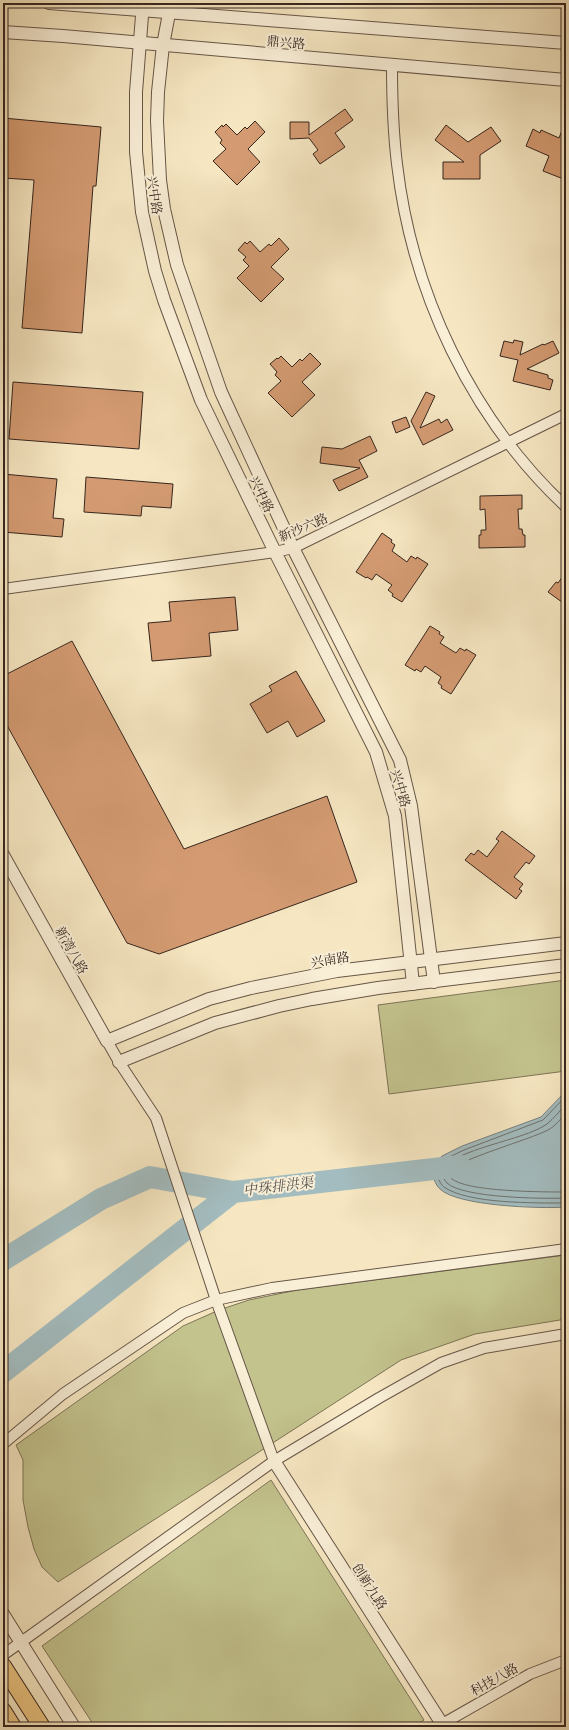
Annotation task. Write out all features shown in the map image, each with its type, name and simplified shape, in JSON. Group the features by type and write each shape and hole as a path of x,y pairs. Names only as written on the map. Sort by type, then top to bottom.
{"highway":[{"path":"3,1666 42,1727"},
{"path":"3,1711 13,1727"}],"street":[{"name":"鼎兴路","path":"49,3 170,8 566,43"},
{"name":"兴中路","path":"142,7 136,92 136,152 142,212 155,271 164,300 202,400 275,552 376,752 395,816 413,984"},
{"name":"兴中路","path":"170,8 163,45 158,92 158,150 164,209 177,265 221,392 293,548 400,760 411,806 434,982"},
{"name":"鼎兴路","path":"3,32 566,80"},
{"path":"392,65 392,106 397,166 408,225 425,286 449,346 480,403 508,443 546,488 566,507"},
{"name":"新沙六路","path":"3,589 275,552 293,548 566,414"},
{"name":"新湾八路","path":"3,855 8,869 107,1042"},
{"name":"兴南路","path":"107,1042 209,999 294,979 344,970 566,943"},
{"path":"119,1062 215,1023 312,999 378,988 566,966"},
{"path":"107,1042 156,1118 216,1300 274,1461"},
{"path":"3,1444 63,1394 183,1313 216,1300 272,1288 566,1249"},
{"path":"3,1655 21,1644 274,1461 379,1398 441,1363 484,1348 566,1334"},
{"name":"创新九路","path":"274,1461 441,1726"},
{"path":"3,1614 74,1727"},
{"name":"科技八路","path":"441,1726 530,1674 566,1660"}],"green space":[{"path":"566,980 566,1071 389,1094 378,1005"},
{"path":"566,1255 566,1319 475,1334 401,1360 58,1582 42,1567 34,1549 28,1527 23,1500 23,1460 16,1445 183,1326 219,1310 249,1300 297,1290"},
{"path":"271,1480 424,1720 414,1727 95,1727 42,1646"}],"water":[{"path":"566,1091 566,1207 520,1207 481,1203 449,1195 440,1189 435,1183 430,1170 442,1156 462,1146 541,1117"}],"building":[{"path":"345,109 353,120 335,133 345,147 320,164 313,154 318,150 309,138 290,139 290,122 309,122 309,135"},
{"path":"3,118 101,127 96,186 93,186 82,333 22,328 34,180 3,178"},
{"path":"566,120 566,180 543,171 549,156 526,146 533,129 540,133 541,130 559,138"},
{"path":"255,121 265,132 248,149 260,162 237,185 213,161 226,149 220,143 222,140 215,132 222,125 223,127 226,124 237,135 245,127 247,129"},
{"path":"446,125 468,142 491,127 501,141 480,155 480,179 443,179 443,162 464,162 435,140"},
{"path":"279,238 289,249 271,267 284,279 261,302 237,278 249,266 243,260 246,257 238,250 245,242 247,244 250,241 260,252 269,244 271,246"},
{"path":"514,340 523,342 520,355 553,341 559,353 527,369 548,375 548,378 553,380 550,390 513,381 518,360 500,356 504,341 513,343"},
{"path":"310,353 321,364 302,382 315,395 292,417 268,393 281,381 275,375 277,372 270,364 281,356 292,367 300,359 302,361"},
{"path":"13,382 143,392 139,449 9,439"},
{"path":"426,392 435,396 420,428 439,419 441,423 447,419 453,430 423,445 411,421"},
{"path":"406,417 410,427 396,433 392,422"},
{"path":"370,436 377,451 359,460 368,477 339,491 333,480 360,468 320,463 322,447 342,449"},
{"path":"3,474 57,479 53,518 64,519 62,537 3,532"},
{"path":"86,477 173,484 171,508 142,506 141,516 84,512"},
{"path":"522,495 522,509 518,509 519,529 522,529 523,535 525,535 525,547 479,548 479,535 481,535 481,530 486,530 485,509 480,510 480,496"},
{"path":"382,533 392,540 391,542 395,545 392,551 407,562 411,556 416,559 417,557 428,564 402,602 392,596 393,594 388,590 392,585 376,574 372,580 356,572"},
{"path":"566,572 566,605 548,592 556,582 558,583"},
{"path":"235,597 238,630 209,633 211,656 152,661 148,623 171,621 169,602"},
{"path":"430,626 440,632 439,634 444,637 440,643 456,653 460,648 465,651 466,649 476,655 451,694 441,688 442,686 438,683 441,677 425,666 421,672 416,669 415,671 405,665"},
{"path":"72,641 184,849 327,796 357,882 159,954 127,943 3,718 3,676"},
{"path":"296,671 325,721 297,737 288,721 267,733 250,704 272,691 269,686"},
{"path":"502,831 535,856 529,864 526,862 514,877 523,884 519,889 522,891 516,899 465,860 471,853 474,855 478,850 487,857 499,841 496,839"}],"waterway":[{"name":"中珠排洪渠","path":"3,1372 233,1192 460,1166"},
{"path":"3,1260 101,1199 150,1177 233,1192"}]}
